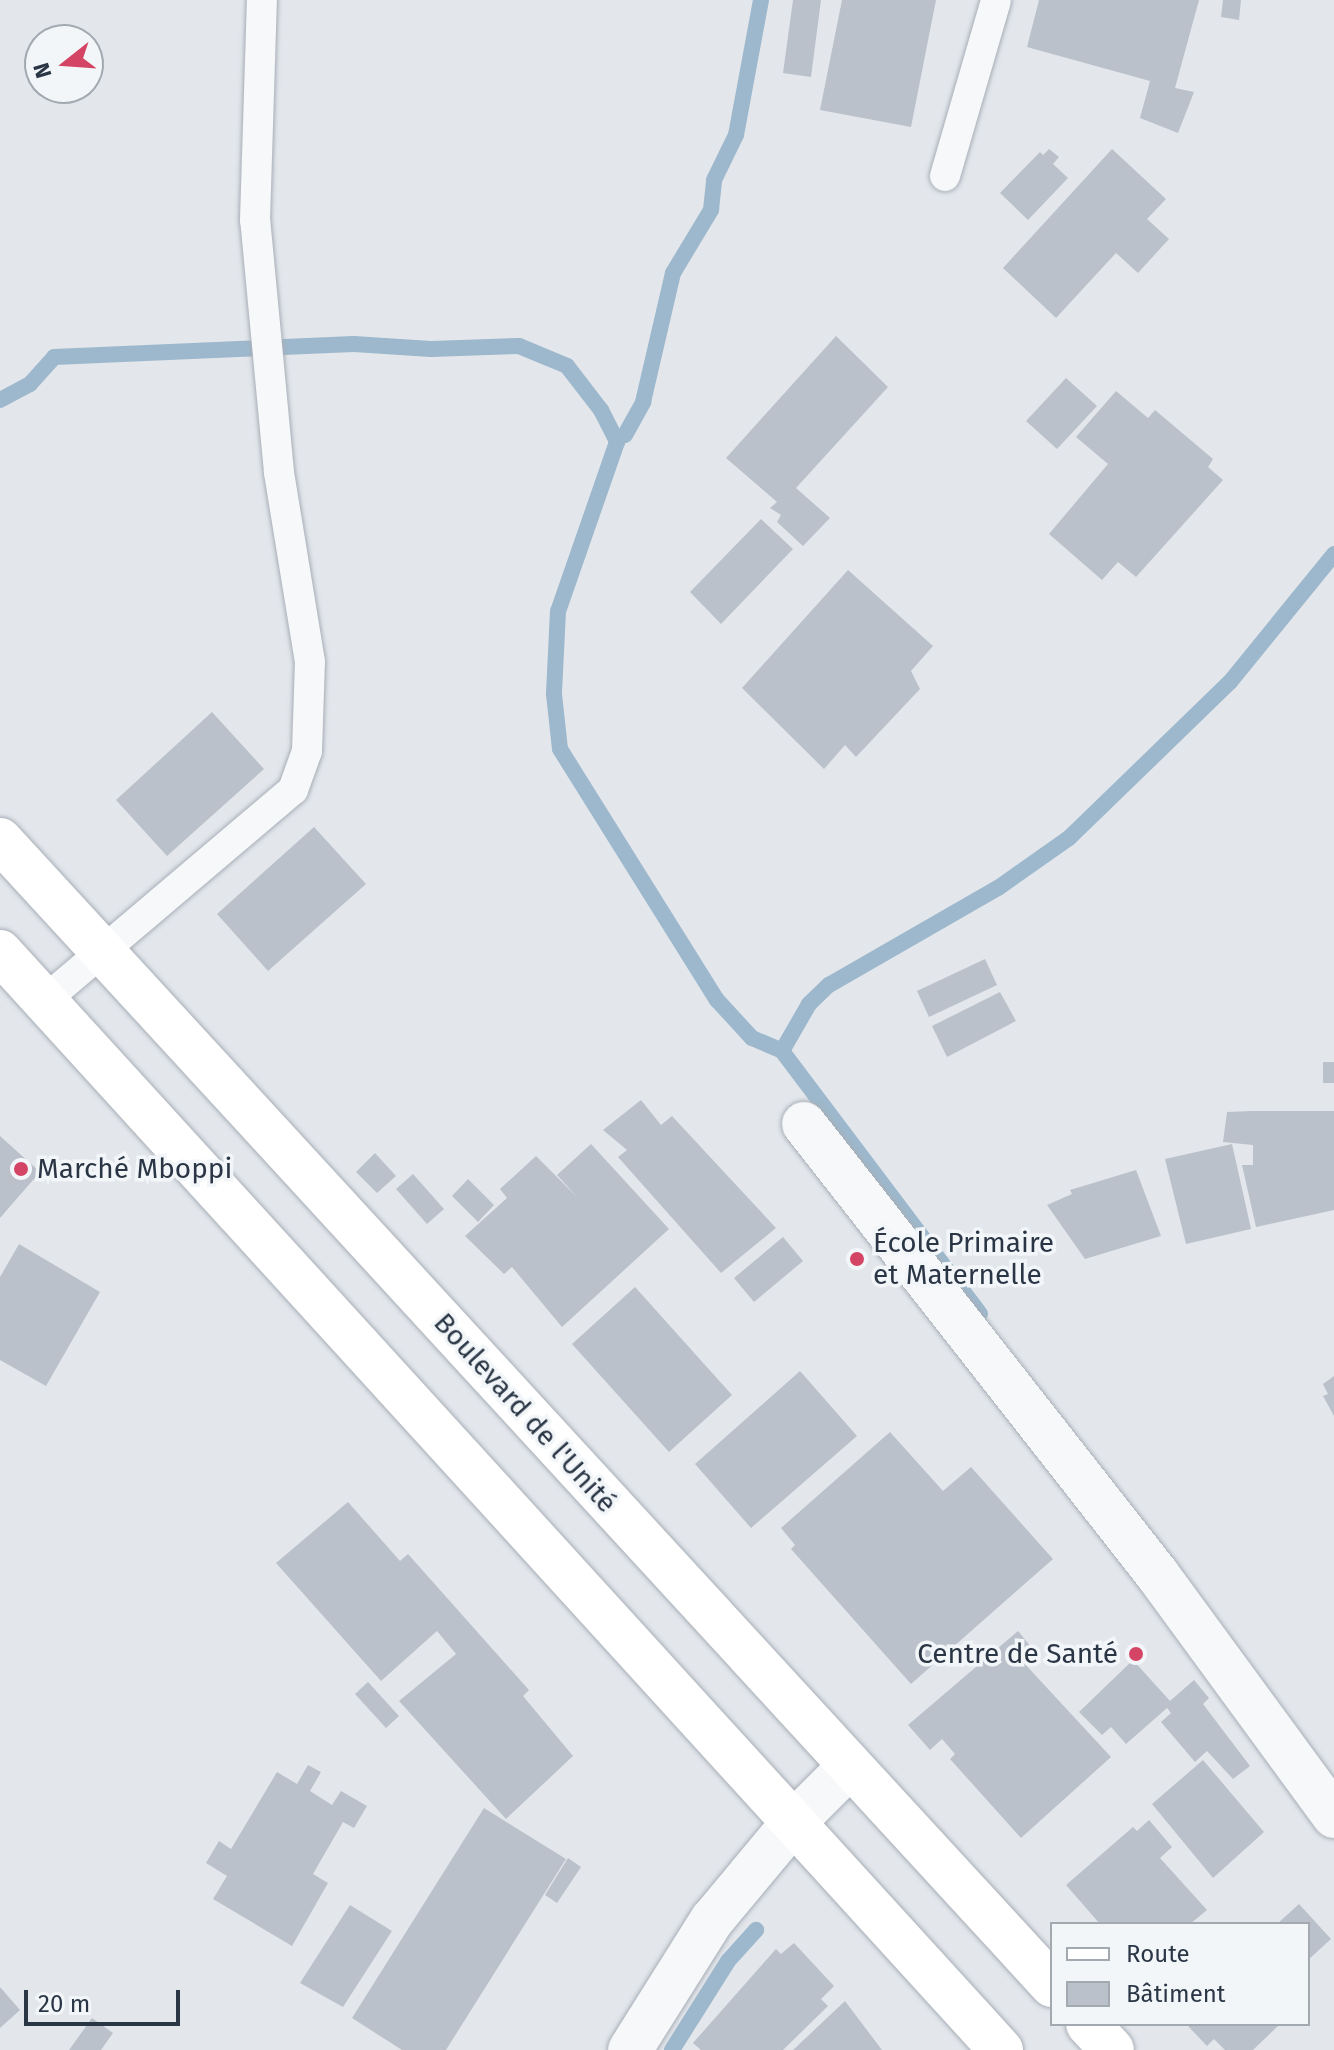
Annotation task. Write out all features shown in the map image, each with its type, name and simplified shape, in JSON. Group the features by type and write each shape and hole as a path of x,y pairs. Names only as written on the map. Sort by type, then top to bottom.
{"main road":[{"name":"Boulevard de l'Unité","path":"0,840 1050,1983"},
{"path":"0,952 1001,2050"},
{"path":"1090,2026 1112,2050"}],"street":[{"path":"804,1124 1157,1574 1334,1816"},
{"path":"630,2050 712,1920 792,1824 849,1767"}],"lane":[{"path":"45,1000 293,790 307,751 310,662 279,472 255,220 262,0"},
{"path":"945,176 996,0"}],"building":[{"path":"793,0 821,0 811,77 783,73"},
{"path":"842,0 936,0 911,127 820,110"},
{"path":"1039,0 1199,0 1175,88 1194,92 1178,133 1140,118 1150,81 1027,47"},
{"path":"1223,0 1241,0 1239,20 1221,17"},
{"path":"1049,149 1059,157 1053,164 1068,178 1028,220 1000,193 1040,152 1043,155"},
{"path":"1112,149 1166,199 1147,219 1169,239 1138,273 1116,253 1056,318 1003,268"},
{"path":"836,336 888,387 796,488 830,518 803,546 777,522 781,515 770,508 777,502 726,458"},
{"path":"1066,378 1097,406 1057,449 1026,421"},
{"path":"1116,391 1148,418 1155,410 1213,459 1208,467 1223,480 1136,577 1118,562 1102,580 1049,534 1108,464 1076,437"},
{"path":"761,519 793,549 721,624 690,592"},
{"path":"848,570 933,646 911,671 920,689 856,757 845,745 824,769 742,688"},
{"path":"212,712 264,769 167,856 116,800"},
{"path":"314,827 366,884 268,971 217,914"},
{"path":"985,959 997,985 929,1017 917,991"},
{"path":"1000,992 1016,1021 947,1057 932,1026"},
{"path":"1323,1062 1334,1062 1334,1083 1323,1083"},
{"path":"641,1100 661,1125 672,1116 776,1228 721,1273 618,1157 627,1150 603,1130"},
{"path":"1334,1111 1334,1210 1256,1227 1242,1165 1253,1165 1253,1145 1223,1142 1227,1112"},
{"path":"0,1136 40,1172 0,1218"},
{"path":"591,1144 669,1229 562,1327 512,1267 504,1274 465,1236 507,1198 500,1189 536,1156 578,1198 557,1175"},
{"path":"1232,1144 1251,1229 1186,1244 1165,1159"},
{"path":"375,1153 396,1176 377,1193 356,1172"},
{"path":"1136,1170 1161,1236 1085,1259 1047,1205 1072,1194 1070,1190"},
{"path":"413,1174 444,1209 427,1224 396,1189"},
{"path":"468,1179 494,1205 478,1222 452,1196"},
{"path":"783,1237 803,1261 754,1302 734,1278"},
{"path":"19,1244 100,1292 46,1386 0,1360 0,1277"},
{"path":"635,1287 732,1395 669,1452 572,1344"},
{"path":"800,1371 857,1436 751,1528 695,1464"},
{"path":"1334,1376 1334,1416 1323,1396 1328,1394 1323,1384"},
{"path":"890,1432 943,1491 971,1467 1053,1559 911,1684 791,1549 795,1545 781,1528"},
{"path":"348,1502 400,1561 408,1554 529,1690 523,1696 573,1756 506,1819 399,1701 456,1654 437,1631 381,1681 276,1563"},
{"path":"1018,1631 1036,1653 1024,1663 1111,1757 1021,1838 950,1759 955,1754 942,1739 930,1750 908,1725"},
{"path":"1133,1660 1170,1701 1194,1680 1209,1698 1203,1704 1250,1766 1233,1779 1207,1751 1195,1762 1161,1722 1171,1713 1167,1708 1126,1744 1111,1727 1102,1735 1079,1712"},
{"path":"368,1682 399,1716 386,1728 355,1694"},
{"path":"1203,1760 1264,1832 1213,1878 1152,1804"},
{"path":"308,1765 321,1772 310,1791 332,1805 341,1791 367,1806 354,1828 343,1822 313,1874 328,1883 292,1946 213,1899 227,1876 206,1863 219,1841 231,1849 277,1772 297,1784"},
{"path":"484,1808 566,1859 446,2050 402,2050 352,2018"},
{"path":"1149,1820 1172,1847 1160,1858 1207,1910 1192,1922 1098,1922 1066,1885 1133,1827 1137,1831"},
{"path":"568,1858 581,1867 557,1903 545,1895"},
{"path":"1299,1904 1331,1939 1310,1958 1310,1922 1279,1922"},
{"path":"350,1905 392,1931 343,2007 300,1983"},
{"path":"794,1943 834,1986 821,1999 828,2006 783,2050 701,2050 693,2043 776,1949 781,1954"},
{"path":"0,1987 20,2010 0,2028"},
{"path":"845,2001 882,2050 793,2050"},
{"path":"92,2018 113,2033 101,2050 69,2050"},
{"path":"1188,2026 1278,2026 1253,2050 1225,2050 1214,2039 1207,2046"}],"waterway":[{"path":"625,435 643,402 673,273 711,210 714,180 736,135 761,0"},
{"path":"0,400 30,384 54,357 354,344 431,349 519,346 567,366 601,410 617,442 558,611 554,694 560,749 717,1000 752,1038 782,1051 980,1314"},
{"path":"782,1051 809,1004 829,985 998,888 1069,838 1230,682 1334,554"},
{"path":"672,2050 728,1961 756,1930"}],"place":[{"name":"Marché Mboppi","path":"21,1169"},
{"name":"École Primaire et Maternelle","path":"857,1259"},
{"name":"Centre de Santé","path":"1136,1654"}]}
